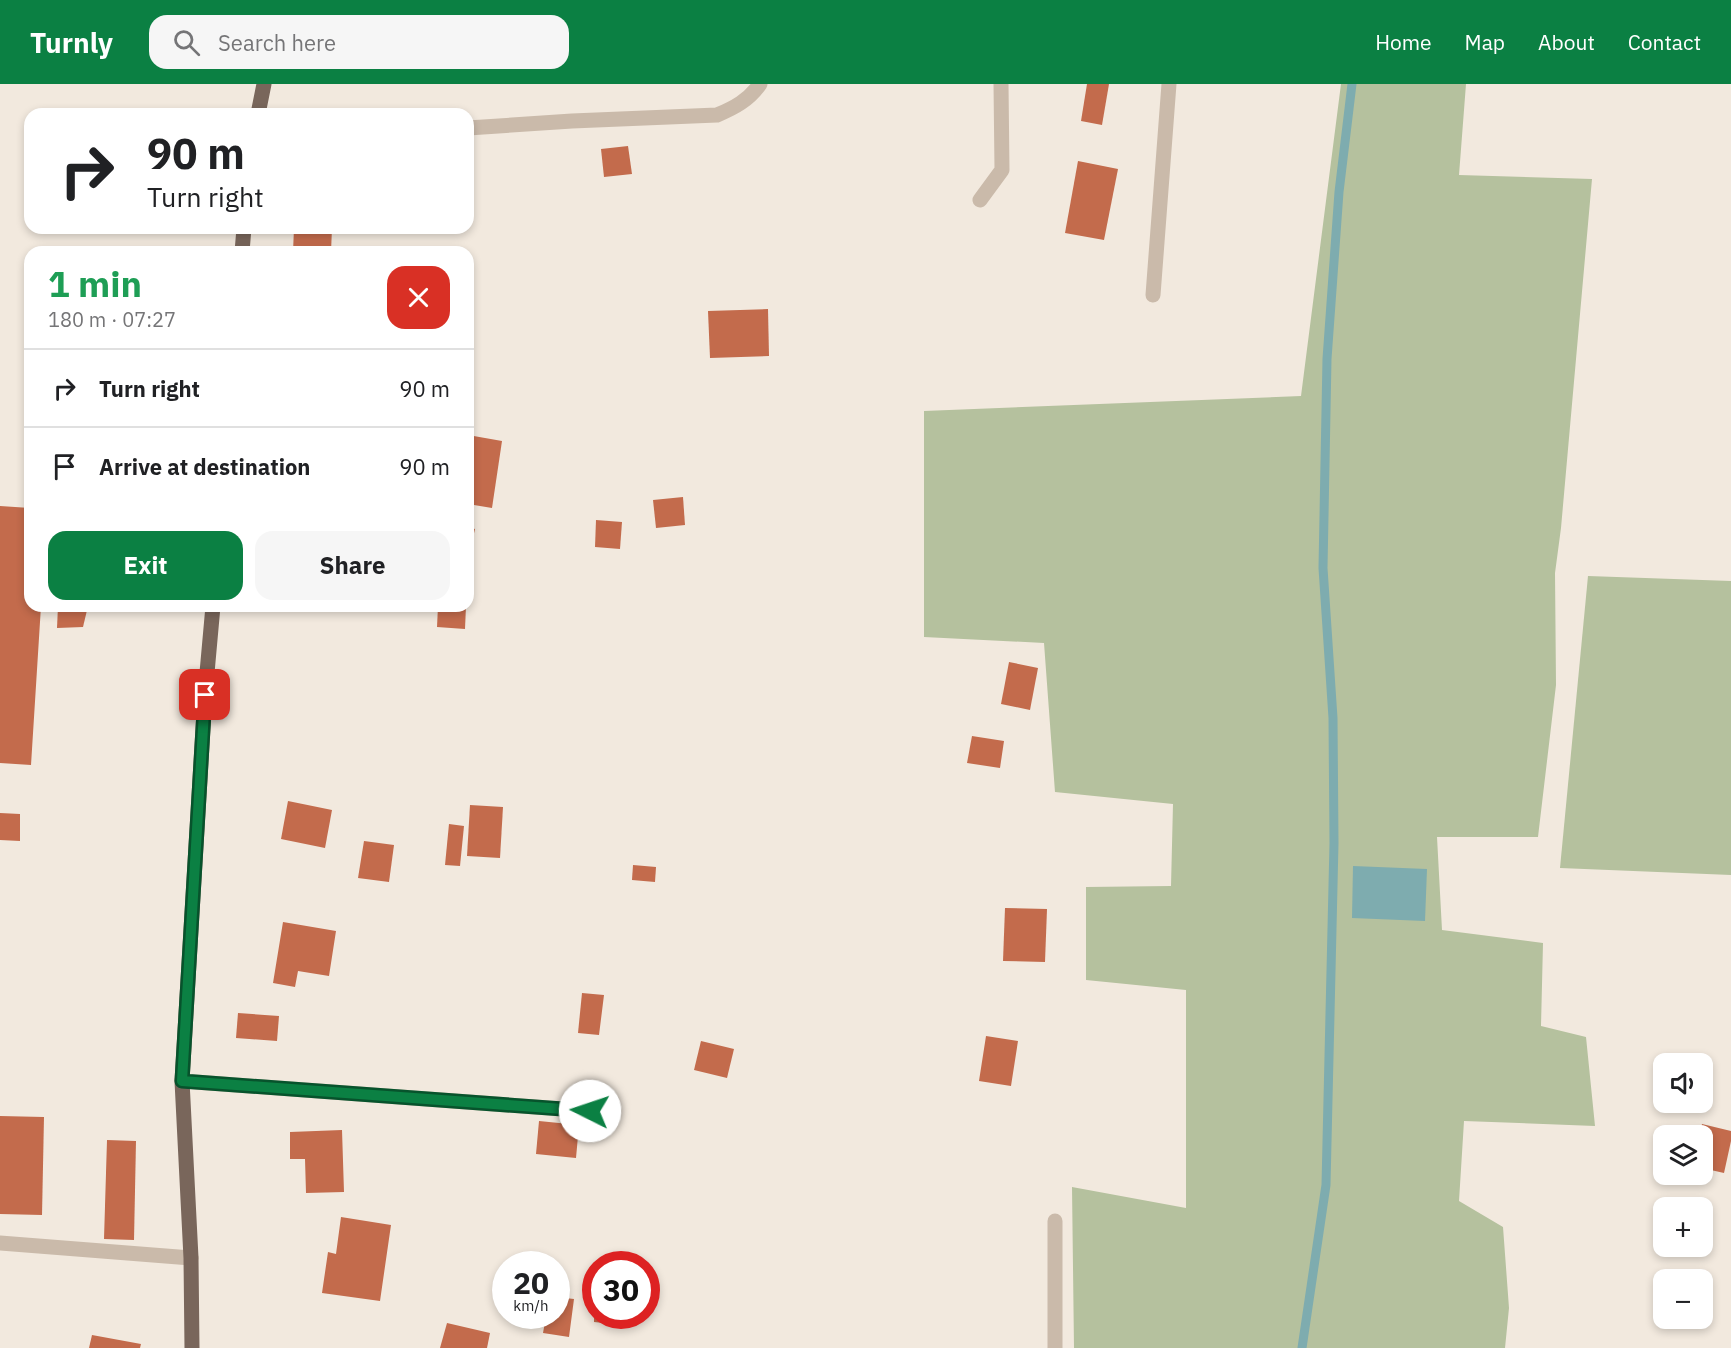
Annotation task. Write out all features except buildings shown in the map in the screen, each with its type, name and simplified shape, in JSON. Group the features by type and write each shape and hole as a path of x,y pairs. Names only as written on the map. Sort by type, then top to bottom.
{"main road":[{"path":"259,108 264,84"},
{"path":"192,1348 191,1258 182,1081 205,695 212,612"}],"street":[{"path":"474,128 717,115 739,106 760,84"},
{"path":"980,200 1002,170 1001,84"},
{"path":"1153,295 1169,84"},
{"path":"182,1081 590,1111"},
{"path":"1054,1348 1055,1221"},
{"path":"0,1243 191,1258"}],"green space":[{"path":"1341,84 1466,84 1459,175 1592,179 1555,573 1556,685 1538,837 1437,837 1442,930 1543,943 1541,1026 1586,1037 1595,1126 1464,1121 1459,1201 1503,1227 1509,1308 1505,1348 1074,1348 1072,1187 1186,1208 1186,990 1086,980 1086,887 1171,886 1173,804 1055,792 1044,643 924,637 924,411 1301,396"},
{"path":"1588,576 1731,581 1731,875 1560,868"}],"water":[{"path":"1353,866 1427,869 1425,921 1352,918"}],"waterway":[{"path":"1302,1348 1326,1185 1334,843 1333,718 1323,568 1327,359 1339,192 1352,84"}],"route":[{"path":"205,695 182,1081 590,1111"}]}
